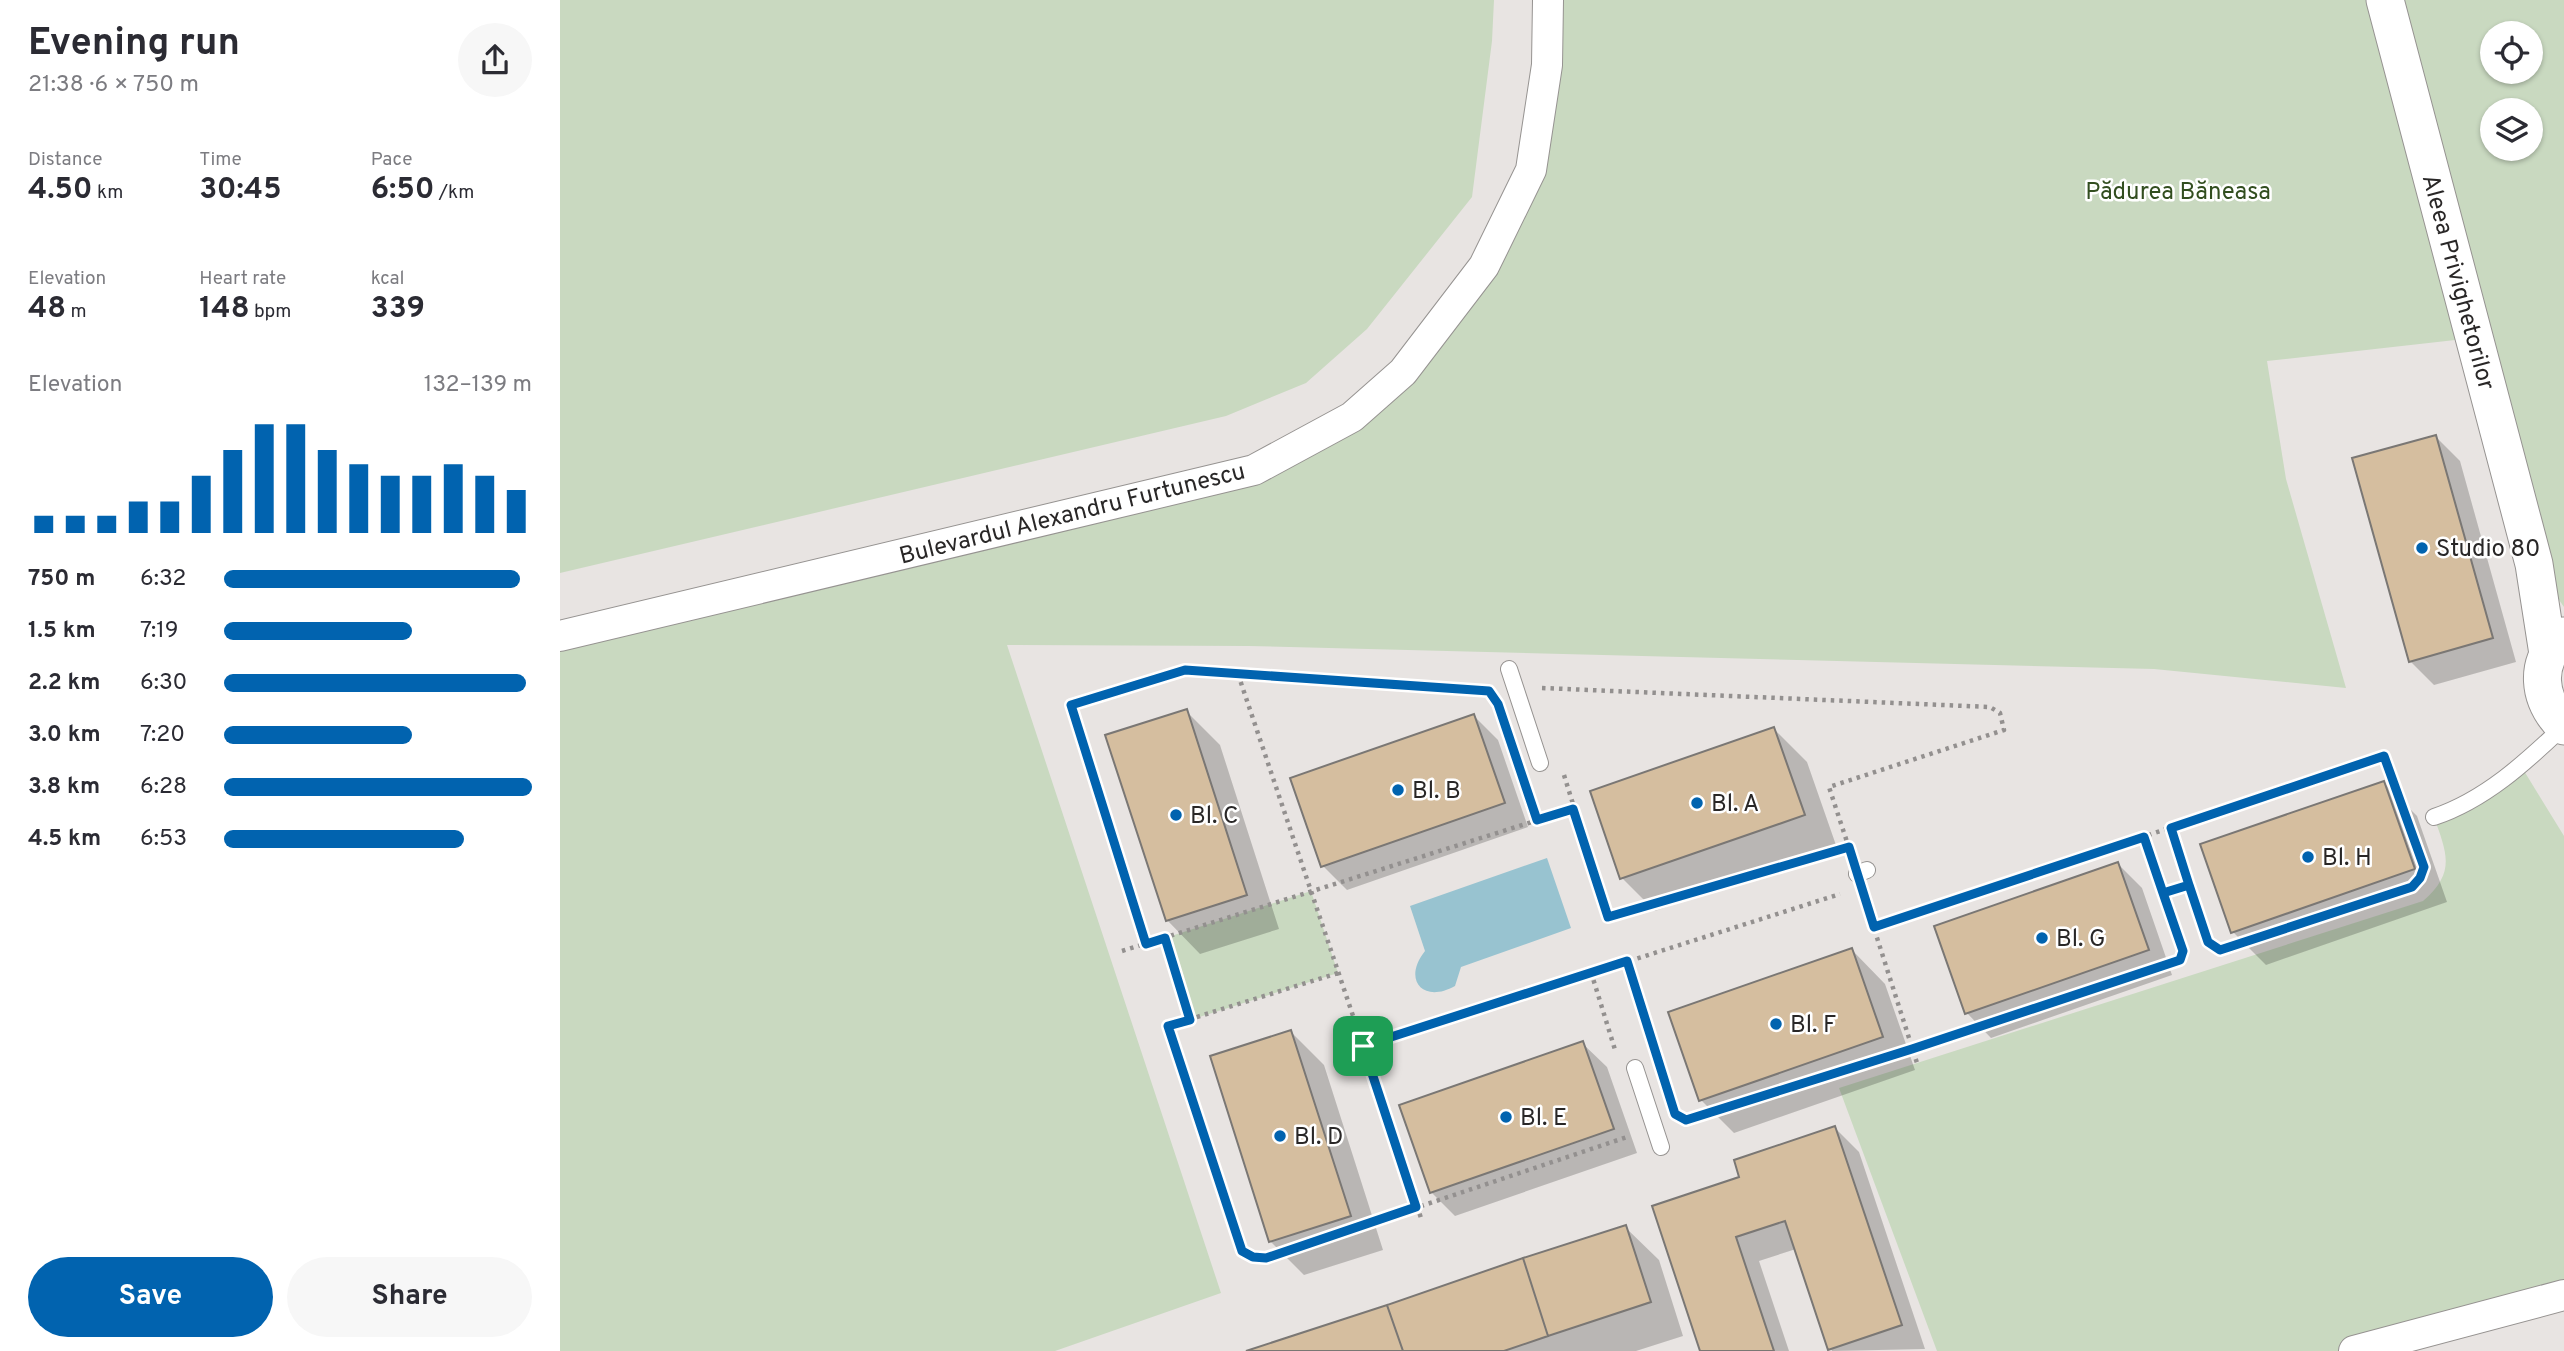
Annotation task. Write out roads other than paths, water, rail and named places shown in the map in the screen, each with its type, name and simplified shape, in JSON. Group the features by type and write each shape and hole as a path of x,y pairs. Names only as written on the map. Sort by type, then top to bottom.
{"street":[{"name":"Bulevardul Alexandru Furtunescu","path":"560,636 1254,470 1352,417 1403,372 1484,267 1531,170 1547,65 1548,0"},
{"name":"Aleea Privighetorilor","path":"2385,0 2556,645 2542,673 2542,693 2550,712 2564,726"},
{"name":"Aleea Privighetorilor","path":"2534,564 2564,607"},
{"path":"2354,1351 2564,1295"}],"lane":[{"path":"1509,669 1540,763"},
{"path":"2434,817 2461,808 2521,766 2564,726"},
{"path":"1635,1068 1661,1147"}],"water":[{"path":"1547,858 1571,928 1461,967 1455,986 1444,991 1434,992 1419,986 1415,971 1425,951 1410,906"}],"place":[{"name":"Studio 80","path":"2422,548"},
{"name":"Bl. B","path":"1398,790"},
{"name":"Bl. A","path":"1697,803"},
{"name":"Bl. C","path":"1176,815"},
{"name":"Bl. H","path":"2308,857"},
{"name":"Bl. G","path":"2042,938"},
{"name":"Bl. F","path":"1776,1024"},
{"name":"Bl. E","path":"1506,1117"},
{"name":"Bl. D","path":"1280,1136"}],"park label":[{"name":"Pădurea Băneasa","path":"2178,191"}]}
